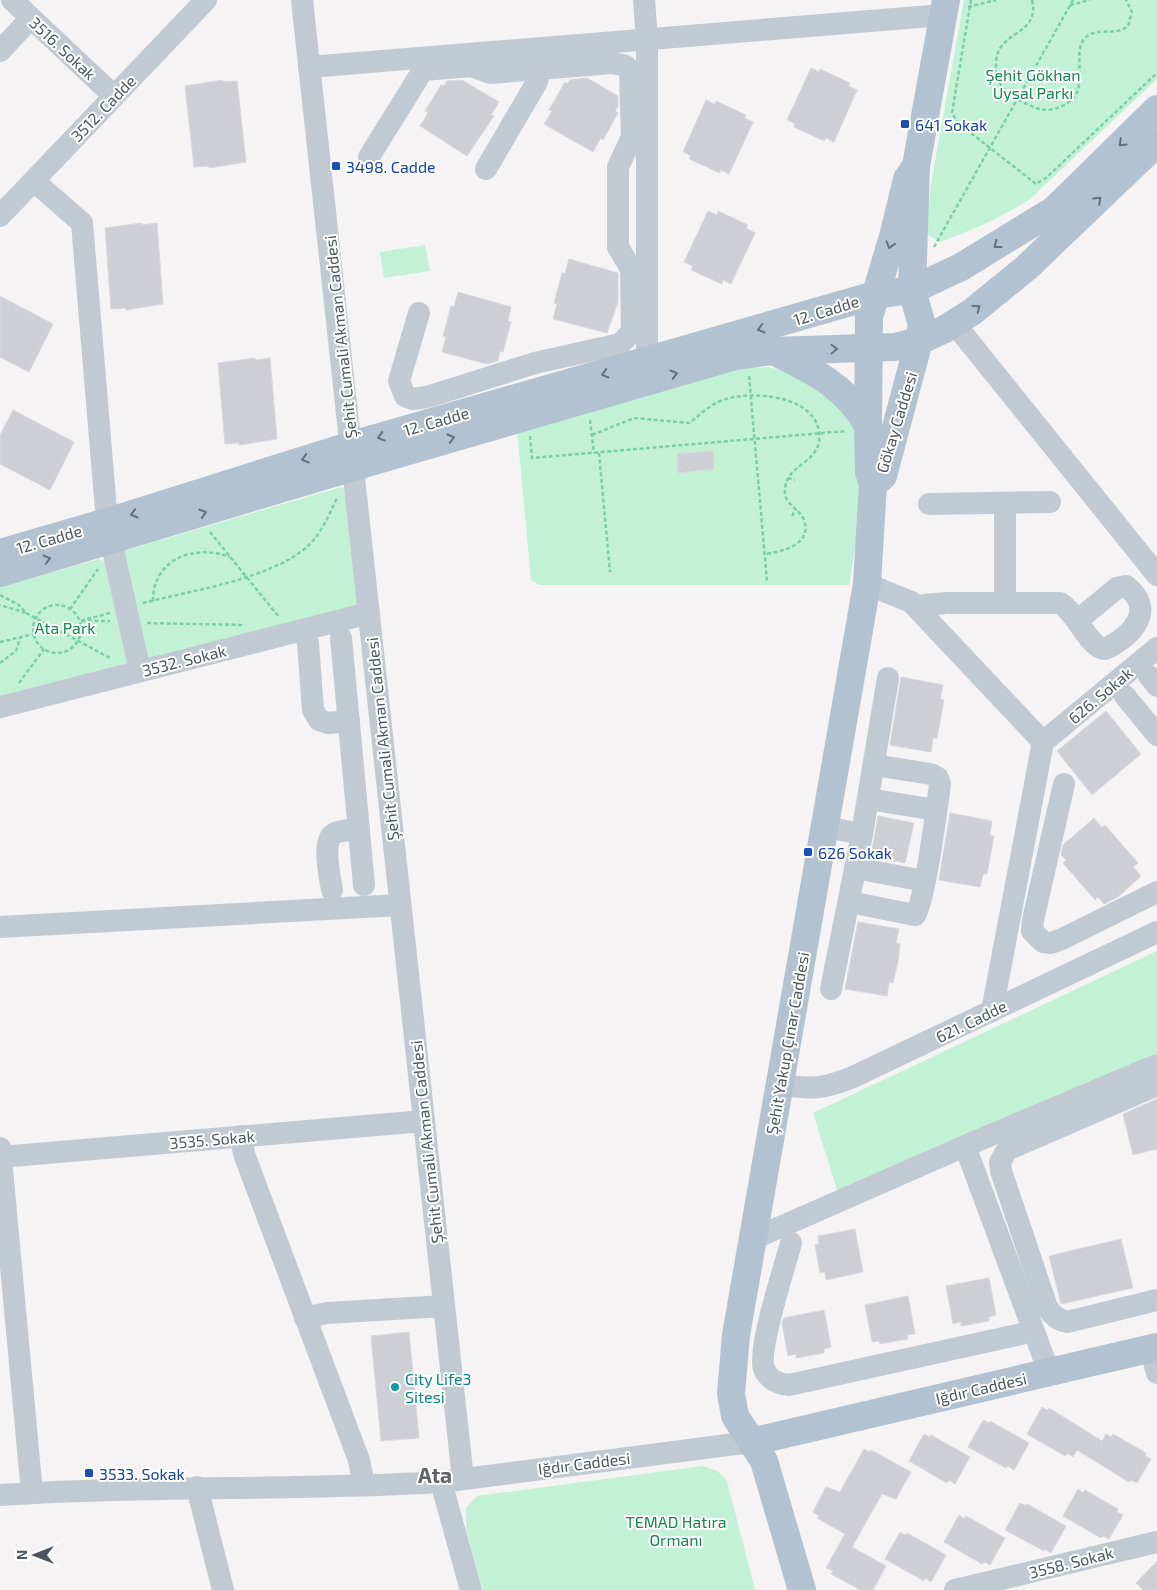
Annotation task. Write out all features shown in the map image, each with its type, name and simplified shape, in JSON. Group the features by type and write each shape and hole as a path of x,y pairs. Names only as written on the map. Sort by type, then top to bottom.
{"main road":[{"path":"919,341 922,324 912,290 916,166 953,7"},
{"path":"875,295 912,290 982,255 1017,231 1054,210 1157,109"},
{"path":"916,166 907,179 894,233 869,317 871,347 895,347 919,341 954,323 994,296 1157,143"},
{"name":"12. Cadde","path":"0,573 107,542 544,391 875,295"},
{"name":"Gökay Caddesi","path":"871,347 861,428 873,484 883,476 919,341"},
{"name":"12. Cadde","path":"353,456 735,356 773,351 871,347"},
{"path":"773,351 824,376 840,388 854,404 861,428"},
{"name":"Şehit Yakup Çınar Caddesi","path":"802,1590 764,1461 735,1416 732,1394 733,1375 736,1335 867,584 873,484"},
{"name":"12. Cadde","path":"0,552 107,542"},
{"name":"Iğdır Caddesi","path":"751,1442 1049,1372 1155,1356"}],"street":[{"name":"3516. Sokak","path":"12,0 114,96"},
{"name":"3512. Cadde","path":"0,216 206,0"},
{"name":"Şehit Cumali Akman Caddesi","path":"302,0 444,1306 452,1480 471,1590"},
{"path":"644,0 647,40 647,362"},
{"path":"309,67 506,61 647,40 953,7"},
{"path":"0,51 31,18"},
{"path":"419,313 399,381 405,396 412,399 427,397 535,363 620,344 632,332 631,269 618,247 618,167 632,137 630,72 626,66 612,63 539,70 506,61"},
{"path":"369,157 423,70 472,66 490,73 506,61"},
{"path":"486,169 537,82 539,70"},
{"path":"34,180 82,223 107,542 140,671"},
{"path":"954,323 1157,574"},
{"path":"535,363 544,391"},
{"path":"929,504 1050,502"},
{"path":"1005,503 1005,603"},
{"path":"867,584 909,600 1043,742 992,1011"},
{"path":"919,609 924,605 946,603 1060,604 1069,608 1078,620"},
{"name":"3532. Sokak","path":"1,707 369,613"},
{"path":"342,638 364,885"},
{"path":"308,644 313,710 319,720 328,723 349,721"},
{"name":"626. Sokak","path":"1043,742 1157,648"},
{"path":"831,988 862,834 888,678"},
{"path":"1125,696 1157,735"},
{"path":"849,902 915,915 918,910 924,881 940,784 938,778 931,774 874,764"},
{"path":"354,769 385,765"},
{"path":"1064,784 1033,920 1032,931 1036,937 1051,943 1062,939 1157,892"},
{"path":"868,799 936,810"},
{"path":"825,828 862,834"},
{"path":"332,890 327,847 329,837 334,833 359,829"},
{"path":"855,868 924,881"},
{"path":"0,927 400,905"},
{"name":"621. Cadde","path":"780,1084 806,1089 832,1086 1157,932"},
{"path":"753,1239 965,1146 1157,1065"},
{"path":"1157,1085 1007,1150 1000,1162 1000,1171 1047,1306 1058,1320 1067,1322 1157,1300"},
{"name":"3535. Sokak","path":"0,1154 424,1121"},
{"path":"241,1136 244,1154 359,1460 364,1485"},
{"path":"965,1146 1049,1372"},
{"path":"0,1154 32,1493"},
{"path":"791,1243 766,1334 764,1368 769,1377 779,1384 789,1385 1020,1334"},
{"path":"305,1318 327,1313 444,1306"},
{"path":"733,1375 764,1368"},
{"name":"Iğdır Caddesi","path":"0,1495 197,1487 364,1485 452,1480 751,1442"},
{"path":"197,1487 223,1590"},
{"name":"3558. Sokak","path":"955,1590 1157,1542"}],"path":[{"path":"953,7 971,0"},
{"path":"953,7 996,0"},
{"path":"1032,0 1032,15 1028,24 1000,47 996,56 996,80 1002,88 1017,98 1038,109 1048,110 1072,101 1080,82 1083,42 1091,34 1118,32 1128,26 1132,12 1126,0"},
{"path":"934,248 1073,0"},
{"path":"1070,5 1090,0"},
{"path":"953,7 952,113 958,123 1036,184 1041,182 1157,73"},
{"path":"749,375 767,581"},
{"path":"592,435 634,418 689,423 710,406 722,400 751,394 787,400 801,407 816,423 819,433 816,452 811,459 796,468 788,478 784,490 786,498 804,520 805,528 802,539 793,547 782,552 765,554"},
{"path":"589,418 594,453"},
{"path":"529,434 532,458 861,428"},
{"path":"599,453 610,572"},
{"path":"788,478 795,480"},
{"path":"135,605 246,577 278,565 307,547 326,522 338,496"},
{"path":"792,516 796,510"},
{"path":"209,531 285,625 287,634"},
{"path":"70,609 107,542"},
{"path":"153,600 153,588 158,577 178,558 206,551 231,558"},
{"path":"0,595 19,605 26,613"},
{"path":"0,605 26,613 113,660"},
{"path":"58,605 70,609 80,622 81,629 78,640 64,651 57,652 44,648 34,634 36,618 43,609 50,606 58,605"},
{"path":"80,622 114,611"},
{"path":"80,622 116,622"},
{"path":"138,623 246,624"},
{"path":"0,642 34,634"},
{"path":"0,662 16,651 20,638"},
{"path":"1,707 44,648"}],"green space":[{"name":"Şehit Gökhan Uysal Parkı","path":"964,0 1157,0 1157,79 1029,200 986,223 940,242 925,233 932,178"},
{"path":"425,245 430,271 384,278 380,252"},
{"path":"768,367 800,375 829,387 858,425 863,495 849,585 539,585 531,580 517,429 730,369"},
{"path":"341,487 345,489 358,608 147,663 123,551"},
{"name":"Ata Park","path":"99,559 110,564 133,662 0,701 0,587"},
{"path":"1157,951 1157,1058 839,1196 813,1113"},
{"name":"TEMAD Hatıra Ormanı","path":"703,1466 718,1471 727,1481 755,1590 483,1590 466,1529 466,1508 477,1496"}],"building":[{"path":"811,68 819,72 820,69 850,83 848,86 857,90 834,142 826,138 824,141 794,127 795,124 787,120"},
{"path":"587,78 618,96 618,106 615,111 618,113 603,140 601,138 593,152 544,124 552,111 549,110 565,82 567,84 570,80"},
{"path":"223,80 223,82 237,81 246,162 209,168 208,166 194,167 185,86"},
{"path":"462,80 499,102 491,115 494,116 467,156 420,126 428,113 425,111 441,85 444,86 447,81"},
{"path":"706,100 715,104 716,101 746,115 744,118 753,122 729,174 721,170 720,173 689,159 691,156 683,152"},
{"path":"708,211 717,215 718,211 748,225 746,228 755,233 731,284 723,280 722,284 691,270 693,266 684,262"},
{"path":"142,223 142,225 157,223 163,304 126,310 126,308 111,309 105,228"},
{"path":"569,259 618,273 618,302 607,333 553,319 557,304 554,303 562,273 565,274"},
{"path":"458,292 511,307 508,321 511,322 503,352 500,351 498,361 487,364 442,352 446,337 443,336 451,306 454,307"},
{"path":"0,296 53,324 29,372 0,357"},
{"path":"255,358 255,360 270,358 277,439 239,445 239,443 225,444 218,363"},
{"path":"13,410 74,442 50,490 0,464 0,435"},
{"path":"713,451 714,469 678,473 677,454"},
{"path":"901,677 943,685 940,699 944,700 937,738 933,738 931,752 890,745"},
{"path":"1106,711 1141,754 1092,795 1057,751"},
{"path":"950,813 992,821 990,835 994,836 987,874 983,874 980,887 939,880"},
{"path":"878,816 914,823 905,863 871,856"},
{"path":"1094,818 1102,828 1105,825 1138,863 1133,867 1141,876 1118,897 1104,904 1098,897 1095,900 1063,863 1066,860 1061,855 1063,845"},
{"path":"858,922 899,929 896,943 900,944 898,961 893,983 889,982 887,996 845,989"},
{"path":"1157,1099 1157,1149 1133,1155 1123,1114"},
{"path":"855,1229 863,1272 826,1280 825,1272 820,1273 815,1245 819,1244 818,1236"},
{"path":"1121,1239 1133,1288 1061,1304 1049,1256"},
{"path":"989,1278 996,1315 989,1317 989,1321 961,1326 961,1322 953,1324 946,1286"},
{"path":"908,1296 915,1334 907,1335 908,1339 880,1344 879,1341 872,1342 865,1305"},
{"path":"824,1310 831,1347 824,1349 824,1353 796,1358 796,1354 788,1356 782,1323 784,1318"},
{"name":"City Life3 Sitesi","path":"409,1332 419,1438 381,1441 371,1336"},
{"path":"1042,1407 1047,1410 1049,1408 1102,1441 1106,1434 1111,1437 1113,1434 1146,1453 1145,1456 1151,1459 1137,1483 1131,1480 1129,1482 1077,1450 1073,1457 1067,1453 1065,1456 1027,1434"},
{"path":"983,1420 989,1423 990,1421 1029,1443 1014,1470 1008,1466 1006,1468 968,1447"},
{"path":"924,1434 930,1437 931,1435 970,1457 955,1484 949,1480 947,1483 909,1461"},
{"path":"864,1449 870,1452 871,1450 911,1472 896,1499 882,1494 852,1547 886,1566 873,1590 860,1590 831,1574 833,1571 826,1568 845,1534 817,1518 819,1516 813,1512 826,1487 840,1492"},
{"path":"1078,1489 1083,1493 1085,1490 1118,1509 1117,1512 1123,1515 1109,1539 1103,1536 1101,1538 1063,1516"},
{"path":"1020,1503 1026,1506 1027,1504 1066,1526 1051,1553 1005,1530"},
{"path":"959,1515 964,1519 966,1516 1005,1538 990,1565 984,1562 982,1564 944,1542"},
{"path":"900,1532 905,1535 907,1533 946,1555 931,1582 925,1578 924,1581 885,1559"},
{"path":"1157,1561 1157,1590 1143,1590 1136,1583"}],"place":[{"name":"641 Sokak","path":"905,124"},
{"name":"3498. Cadde","path":"336,166"},
{"name":"626 Sokak","path":"808,852"},
{"name":"City Life3 Sitesi","path":"395,1387"},
{"name":"3533. Sokak","path":"89,1473"}],"district":[{"name":"Ata","path":"435,1474"}]}
